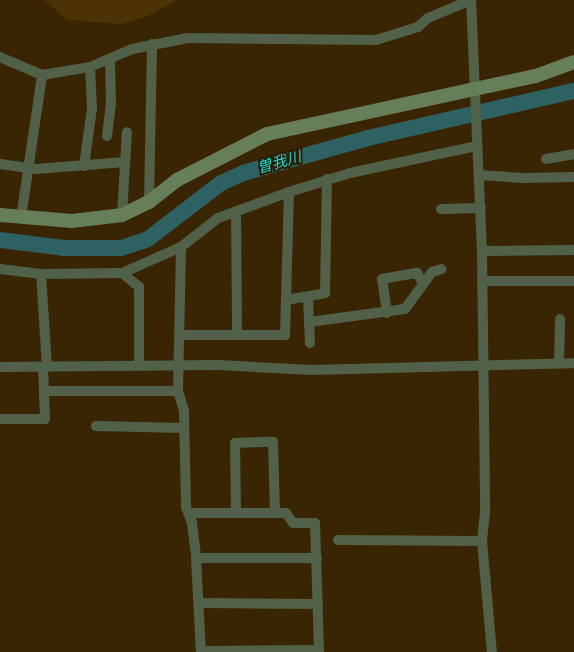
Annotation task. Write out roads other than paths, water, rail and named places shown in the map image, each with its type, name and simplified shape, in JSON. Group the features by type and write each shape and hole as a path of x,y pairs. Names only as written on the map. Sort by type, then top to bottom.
{"street":[{"path":"0,57 42,75 90,67 152,44 219,37 376,40 418,27 428,18 471,0 482,251 485,512 482,541 492,652"},
{"path":"149,202 152,44"},
{"path":"107,136 111,104 110,59"},
{"path":"0,215 72,221 122,215 149,202 176,180 267,134 475,92 536,76 574,62"},
{"path":"84,166 92,108 90,67"},
{"path":"21,218 42,75"},
{"path":"122,215 127,132"},
{"path":"0,269 42,274 122,273 181,247 218,218 236,211 327,179 477,144"},
{"path":"546,159 574,154"},
{"path":"0,164 28,168 125,162"},
{"path":"479,174 524,178 574,177"},
{"path":"286,300 308,298 325,293 327,179"},
{"path":"180,335 285,334 289,192"},
{"path":"441,209 481,208"},
{"path":"236,211 237,335"},
{"path":"181,247 180,367 178,390 184,428 188,513 196,558 200,603 201,651 320,650 315,523 292,523 286,513 275,512 188,513"},
{"path":"482,251 574,250"},
{"path":"308,322 406,309 432,272 442,269"},
{"path":"122,273 139,286 139,366"},
{"path":"387,313 382,279 417,273 423,283"},
{"path":"0,418 45,419 42,274"},
{"path":"482,281 574,281"},
{"path":"308,298 310,343"},
{"path":"559,363 560,319"},
{"path":"0,367 139,366 312,370 574,363"},
{"path":"44,390 178,390"},
{"path":"96,426 184,428"},
{"path":"236,513 235,443 245,442 273,442 275,512"},
{"path":"338,540 482,541"},
{"path":"196,558 317,558"},
{"path":"200,603 318,604"}],"waterway":[{"name":"曽我川","path":"0,240 64,248 121,248 148,239 221,183 243,173 368,138 574,91"}]}
